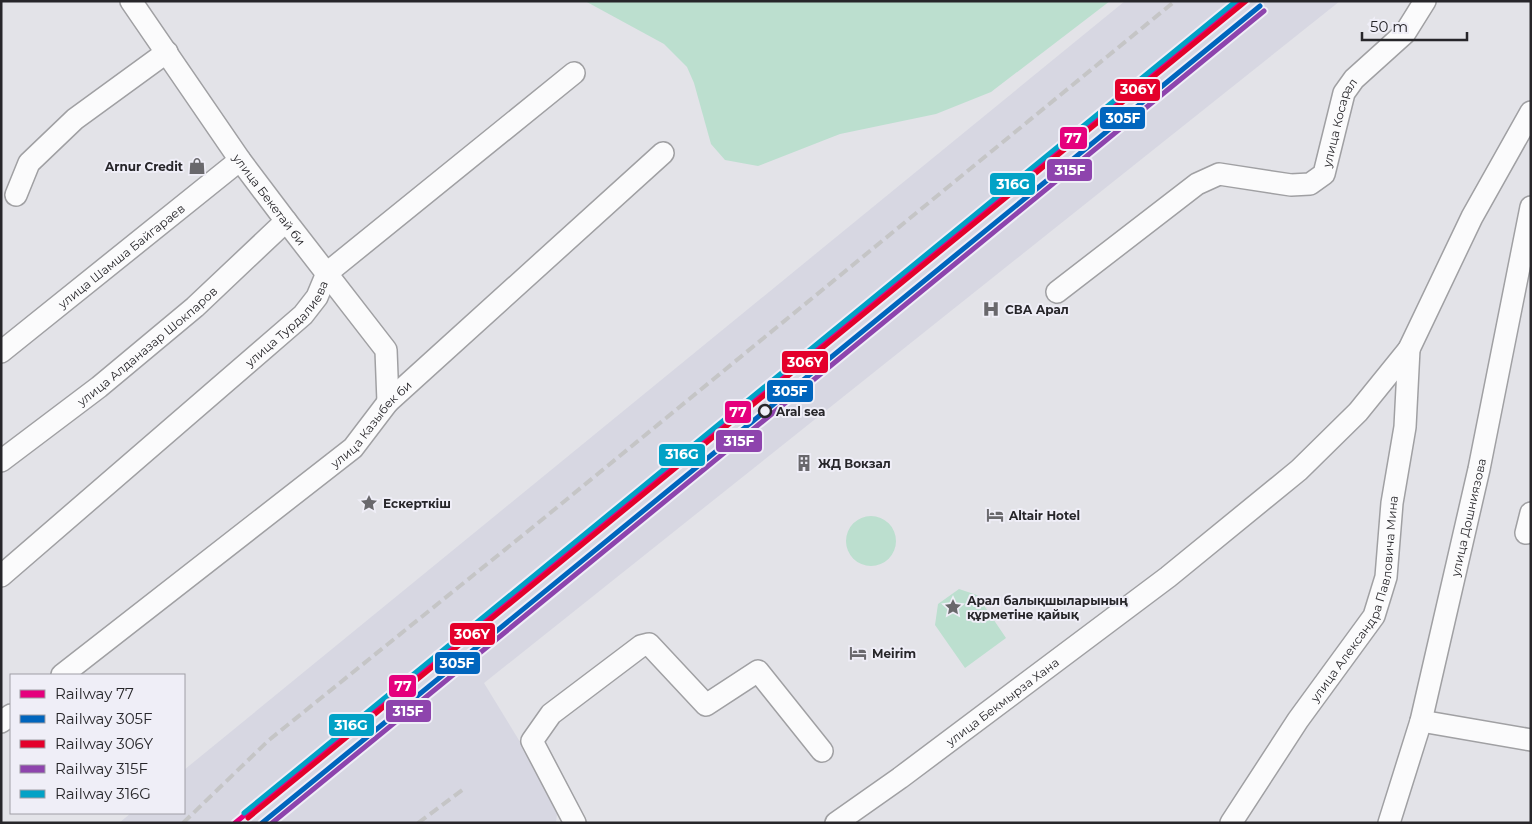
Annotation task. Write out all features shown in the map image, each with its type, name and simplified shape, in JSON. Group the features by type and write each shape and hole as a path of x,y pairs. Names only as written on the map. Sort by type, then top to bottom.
{"street":[{"name":"улица Бекетай би","path":"131,1 240,160 386,350 388,402"},
{"name":"улица Косарал","path":"1057,292 1197,184 1219,174 1291,185 1310,184 1324,174 1344,93 1354,79 1405,32 1425,1"},
{"path":"16,196 29,163 75,119 167,52"},
{"name":"улица Турдалиева","path":"1,576 303,315 317,297 327,273 574,73"},
{"path":"1409,348 1472,217 1531,112"},
{"name":"улица Казыбек би","path":"63,674 353,448 388,402 663,153"},
{"name":"улица Шамша Байгараев","path":"1,352 240,160"},
{"name":"улица Дошниязова","path":"1389,823 1421,721 1479,469 1531,207"},
{"name":"улица Алданазар Шокпаров","path":"1,461 99,387 195,307 286,221"},
{"name":"улица Бекмырза Хана","path":"836,823 908,772 1168,576 1299,470 1358,412 1409,348"},
{"name":"улица Александра Павловича Мина","path":"1231,823 1298,720 1374,616 1386,577 1392,503 1405,427 1409,348"},
{"path":"575,823 532,741 551,714 641,646 649,644 706,705 758,672 822,751"},
{"path":"1421,721 1531,740"}],"shaded area":[{"path":"1125,1 1340,1 484,683 558,804 556,823 119,823 130,814 185,814 185,769"}],"green space":[{"path":"585,1 1110,1 991,92 936,114 840,134 758,166 725,160 711,144 694,83 687,67 664,44"},
{"path":"866,516 876,516 889,523 896,536 896,546 889,559 876,566 866,566 857,562 850,555 846,546 846,536 850,527 857,520"},
{"path":"959,589 977,595 1006,638 965,668 935,625 938,604"}],"railway":[{"path":"183,823 269,740 533,527 1175,1"},
{"path":"418,823 465,788"}],"rail line":[{"name":"316G","path":"244,813 1236,1"},
{"name":"77","path":"235,823 1241,1"},
{"name":"306Y","path":"248,818 1246,1"},
{"name":"305F","path":"262,823 1260,6"},
{"name":"315F","path":"272,823 1264,11"}],"place":[{"name":"Arnur Credit","path":"197,166"},
{"name":"СВА Арал","path":"991,309"},
{"name":"Aral sea","path":"765,411"},
{"name":"ЖД Вокзал","path":"804,463"},
{"name":"Ескерткіш","path":"369,503"},
{"name":"Altair Hotel","path":"995,515"},
{"name":"Арал балықшыларының құрметіне қайық","path":"953,607"},
{"name":"Meirim","path":"858,653"}]}
